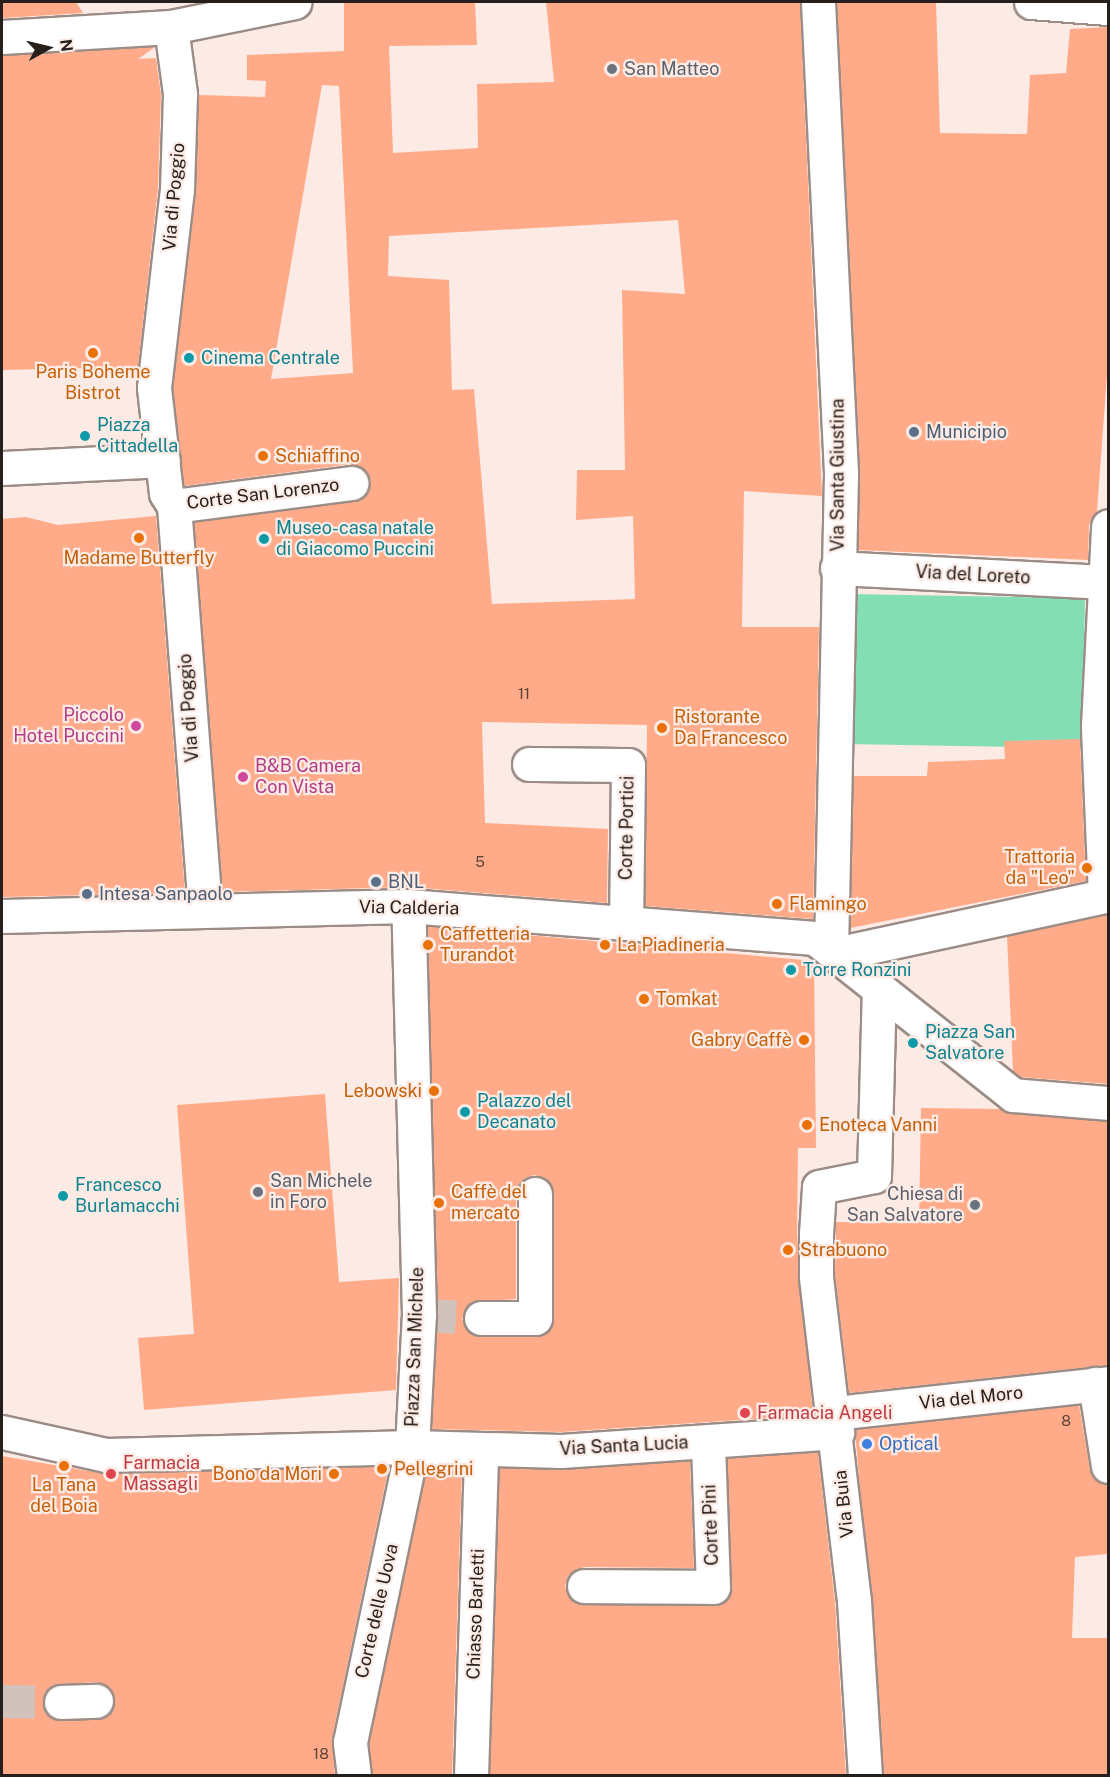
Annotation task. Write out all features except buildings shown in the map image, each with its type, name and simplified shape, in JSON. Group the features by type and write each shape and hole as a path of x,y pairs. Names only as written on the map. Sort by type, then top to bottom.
{"street":[{"path":"2,37 96,14 171,27 295,2"},
{"name":"Via Santa Giustina","path":"818,2 835,271 841,474 828,947"},
{"path":"1031,2 1108,8"},
{"name":"Via di Poggio","path":"162,460 156,366 177,189 180,94 171,27"},
{"path":"2,468 162,460 166,494 174,506"},
{"name":"Corte San Lorenzo","path":"174,506 351,483"},
{"name":"Via di Poggio","path":"174,506 205,910"},
{"path":"828,947 998,920 1107,895 1098,726 1108,526"},
{"name":"Via del Loreto","path":"837,568 1105,582"},
{"name":"Corte Portici","path":"529,764 628,765 626,919"},
{"name":"Via Calderia","path":"2,916 408,906 626,919 828,947"},
{"name":"Piazza San Michele","path":"2,1432 106,1455 412,1447 421,1314 408,906"},
{"path":"828,947 1013,1095 1108,1103"},
{"name":"Via Buia","path":"865,1776 835,1423 816,1276 816,1234 819,1187 874,1176 879,988"},
{"path":"481,1318 535,1318 535,1194"},
{"path":"1102,1384 1108,1466"},
{"name":"Via del Moro","path":"835,1423 1102,1384"},
{"name":"Via Santa Lucia","path":"412,1447 481,1452 708,1441 835,1423"},
{"name":"Corte Pini","path":"584,1586 713,1587 708,1441"},
{"name":"Corte delle Uova","path":"354,1776 351,1731 412,1447"},
{"name":"Chiasso Barletti","path":"471,1776 481,1452"},
{"path":"62,1702 96,1701"}],"green space":[{"path":"848,594 1085,598 1082,748 845,744"}],"tunnel":[{"path":"423,1315 481,1318"},
{"path":"2,1701 61,1702"}],"place":[{"name":"San Matteo","path":"612,69"},
{"name":"Paris Boheme Bistrot","path":"93,353"},
{"name":"Cinema Centrale","path":"189,358"},
{"name":"Municipio","path":"914,432"},
{"name":"Piazza Cittadella","path":"85,436"},
{"name":"Schiaffino","path":"263,456"},
{"name":"Madame Butterfly","path":"139,538"},
{"name":"Museo-casa natale di Giacomo Puccini","path":"264,539"},
{"name":"Piccolo Hotel Puccini","path":"136,726"},
{"name":"Ristorante Da Francesco","path":"662,728"},
{"name":"B&B Camera Con Vista","path":"243,777"},
{"name":"Trattoria da \"Leo\"","path":"1087,868"},
{"name":"BNL","path":"376,882"},
{"name":"Intesa Sanpaolo","path":"87,894"},
{"name":"Flamingo","path":"777,904"},
{"name":"Caffetteria Turandot","path":"428,945"},
{"name":"La Piadineria","path":"605,945"},
{"name":"Torre Ronzini","path":"791,970"},
{"name":"Tomkat","path":"644,999"},
{"name":"Gabry Caffè","path":"804,1040"},
{"name":"Piazza San Salvatore","path":"913,1043"},
{"name":"Lebowski","path":"434,1091"},
{"name":"Palazzo del Decanato","path":"465,1112"},
{"name":"Enoteca Vanni","path":"807,1125"},
{"name":"San Michele in Foro","path":"258,1192"},
{"name":"Francesco Burlamacchi","path":"63,1196"},
{"name":"Caffè del mercato","path":"439,1203"},
{"name":"Chiesa di San Salvatore","path":"975,1205"},
{"name":"Strabuono","path":"788,1250"},
{"name":"Farmacia Angeli","path":"745,1413"},
{"name":"Optical","path":"867,1444"},
{"name":"La Tana del Boia","path":"64,1466"},
{"name":"Pellegrini","path":"382,1469"},
{"name":"Farmacia Massagli","path":"111,1474"},
{"name":"Bono da Mori","path":"334,1474"}]}
